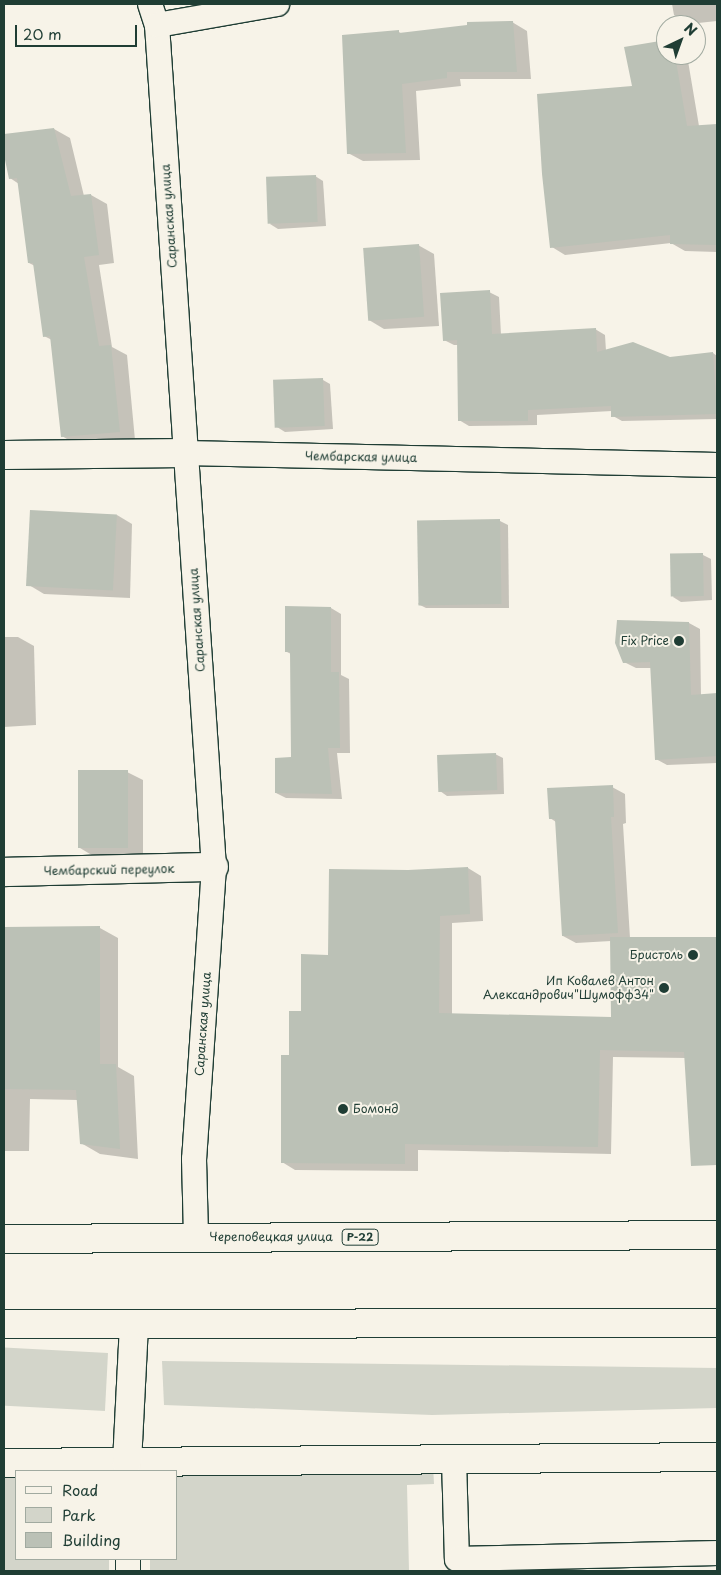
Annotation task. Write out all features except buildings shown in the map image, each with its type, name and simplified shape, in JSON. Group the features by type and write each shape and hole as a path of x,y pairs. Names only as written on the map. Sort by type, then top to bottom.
{"main road":[{"name":"Чембарская улица","path":"4,455 185,452"},
{"name":"Чембарский переулок","path":"4,872 214,867"},
{"name":"Череповецкая улица","path":"4,1239 717,1235"},
{"path":"4,1324 717,1323"},
{"path":"127,1467 134,1325"},
{"path":"4,1463 127,1467 717,1457"}],"lane":[{"path":"153,15 277,4"},
{"name":"Саранская улица","path":"153,15 214,867 194,1159 196,1238"},
{"name":"Чембарская улица","path":"185,452 717,465"},
{"path":"454,1460 458,1565 717,1554"}],"green space":[{"path":"4,1348 108,1353 105,1411 4,1406"},
{"path":"162,1361 717,1368 717,1408 432,1415 164,1405"},
{"path":"433,1465 434,1484 407,1485 409,1571 150,1571 150,1560 178,1560 178,1471"},
{"path":"4,1475 15,1475 15,1560 109,1560 109,1571 4,1571"}],"place":[{"name":"Fix Price","path":"679,641"},
{"name":"Бристоль","path":"693,955"},
{"name":"Ип Ковалев Антон Александрович\"Шумофф34\"","path":"664,988"},
{"name":"Бомонд","path":"343,1109"}]}
